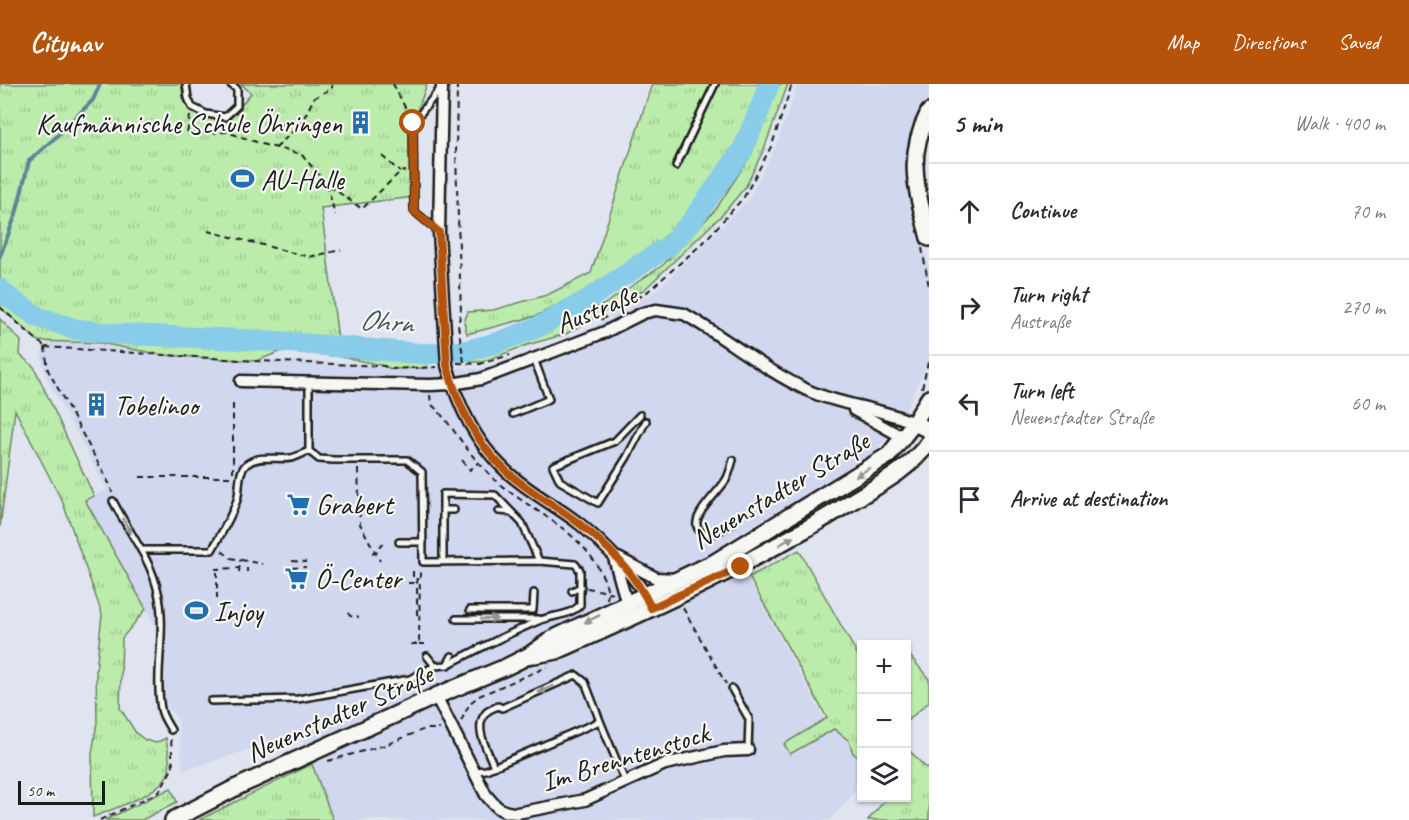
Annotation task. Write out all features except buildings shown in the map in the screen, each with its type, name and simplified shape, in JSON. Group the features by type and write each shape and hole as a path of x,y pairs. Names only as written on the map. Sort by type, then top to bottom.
{"main road":[{"path":"929,112 915,149 914,170 929,238"},
{"name":"Neuenstadter Straße","path":"648,602 680,579 715,562 890,455 915,423 925,396"},
{"path":"915,423 929,430"},
{"path":"904,438 927,447"},
{"name":"Neuenstadter Straße","path":"173,820 237,787 528,656 552,639 741,567 831,515 907,466 927,447"}],"street":[{"path":"442,85 439,232 447,365 452,384 468,421 498,463 530,491 581,525 613,555 648,602"},
{"name":"Austraße","path":"241,381 361,385 452,384 481,379 605,332 643,313 669,310 684,314 698,322 784,379 846,405 904,438"},
{"name":"Austraße","path":"846,405 897,415 915,423"},
{"path":"613,555 656,578 680,579"},
{"path":"613,555 630,610"},
{"path":"436,696 486,795 495,806 516,816"},
{"name":"Im Brenntenstock","path":"516,816 585,800 665,764 724,751 748,750"}],"lane":[{"path":"186,84 192,107 206,114 225,117 237,106 237,89 230,84"},
{"path":"676,166 714,84"},
{"path":"439,232 414,211 413,123 442,85"},
{"path":"513,414 549,399 534,359"},
{"path":"309,382 309,451"},
{"path":"640,415 615,441 553,466 560,482 598,503 646,421"},
{"path":"141,550 212,550 228,523 237,499 240,476 244,466 260,459 294,458 309,451"},
{"path":"211,701 298,699 410,679 435,666 447,665 480,647 543,619 575,611 580,605 580,570 575,564 539,561 423,562 422,472 407,460 319,459 309,451"},
{"path":"733,460 727,479 715,497 706,503 696,525 699,531 713,534 733,523"},
{"path":"442,561 444,494 495,495 522,523 539,561"},
{"path":"113,501 151,568 158,591 161,611 159,687 161,711 171,730"},
{"path":"443,510 454,510"},
{"path":"499,512 511,512"},
{"path":"399,542 423,542"},
{"path":"572,591 581,587"},
{"path":"470,610 533,610 534,593"},
{"path":"456,619 543,619"},
{"path":"427,656 435,666"},
{"path":"447,665 452,656"},
{"path":"494,767 481,732 481,723 485,713 498,706 502,708 576,675 585,682 625,781"},
{"path":"732,689 749,720 748,750"},
{"path":"475,771 494,767 600,722"}],"path":[{"path":"276,148 302,122 314,98 332,88 332,84"},
{"path":"393,84 413,123"},
{"path":"457,84 456,154 461,312 458,325 464,362"},
{"path":"600,321 646,293 703,243 744,196 772,145 792,84"},
{"path":"192,107 187,134 227,132 301,154 327,184 362,209 400,172 413,170"},
{"path":"269,126 302,122"},
{"path":"382,156 400,172"},
{"path":"327,184 335,215"},
{"path":"208,231 309,257 341,250"},
{"path":"0,307 45,347 256,361 384,366 391,369 428,368"},
{"path":"45,347 48,370 111,487 113,501"},
{"path":"447,365 464,362 480,364 513,354"},
{"path":"925,396 929,358"},
{"path":"140,477 233,477 232,404"},
{"path":"357,460 360,524 380,561"},
{"path":"462,460 470,470 478,463"},
{"path":"374,553 383,543"},
{"path":"215,545 231,558 262,564"},
{"path":"217,599 216,569 239,570 240,560"},
{"path":"292,561 306,562"},
{"path":"292,568 306,567"},
{"path":"419,644 420,570"},
{"path":"413,571 413,579 417,579 417,616"},
{"path":"408,583 417,583"},
{"path":"581,587 608,591"},
{"path":"683,608 726,684 732,689"},
{"path":"348,613 350,616 359,616"},
{"path":"411,644 427,644"},
{"path":"298,760 319,764 385,745 425,729 439,730 451,727 460,723 470,703 479,696 552,664"},
{"path":"100,820 159,792 174,767 171,730"}],"shaded area":[{"path":"798,84 929,84 917,212 929,268 929,360 898,426 868,459 727,540 825,720 857,752 857,790 830,820 333,820 300,733 183,771 178,720 155,691 156,628 85,500 107,489 46,377 41,356 48,340 166,353 255,359 480,369 579,336 655,292 748,200 776,146"}],"green space":[{"path":"0,84 182,84 184,101 194,112 205,117 230,119 251,93 241,84 427,84 413,123 414,197 321,208 339,347 426,354 428,368 391,369 344,357 282,351 256,361 163,355 100,343 38,341 0,307"},
{"path":"652,84 766,84 731,160 683,218 651,250 585,291 536,316 467,334 464,322 468,312 493,310 547,295 591,273"},
{"path":"779,84 788,84 764,149 746,186 723,214 645,289 566,334 527,345 482,362 470,362 466,353 516,340 603,305 663,265 716,209 751,155"},
{"path":"0,319 21,341 20,355 34,367 94,496 85,500 146,609 122,638 120,708 136,733 145,740 156,743 166,738 169,771 157,787 124,805 93,817 92,754 97,722 96,671 102,614 63,503 15,410 0,527"},
{"path":"799,550 857,654 857,756 853,753 849,741 834,729 790,754 784,744 827,718 749,577"},
{"path":"911,657 929,679 929,702 911,718"},
{"path":"911,752 925,767 929,767 929,820 868,820 884,802 911,802"},
{"path":"312,764 333,820 199,820"},
{"path":"171,788 177,802 142,820 105,820"}],"waterway":[{"path":"0,256 16,214 29,161 93,100 100,84"},
{"name":"Ohrn","path":"0,289 38,317 75,329 116,334 272,341 426,354 465,351 496,343 536,328 587,300 670,245 691,222 742,151 769,84"}],"place":[{"name":"Kaufmännische Schule Öhringen","path":"360,123"},
{"name":"AU-Halle","path":"243,179"},
{"name":"Tobelinoo","path":"96,405"},
{"name":"Grabert","path":"298,504"},
{"name":"Ö-Center","path":"297,578"},
{"name":"Injoy","path":"196,611"}],"route":[{"path":"413,123 414,211 439,232 447,365 452,384 468,421 486,448 505,470 530,491 581,525 613,555 646,595 651,608 741,567"}]}
